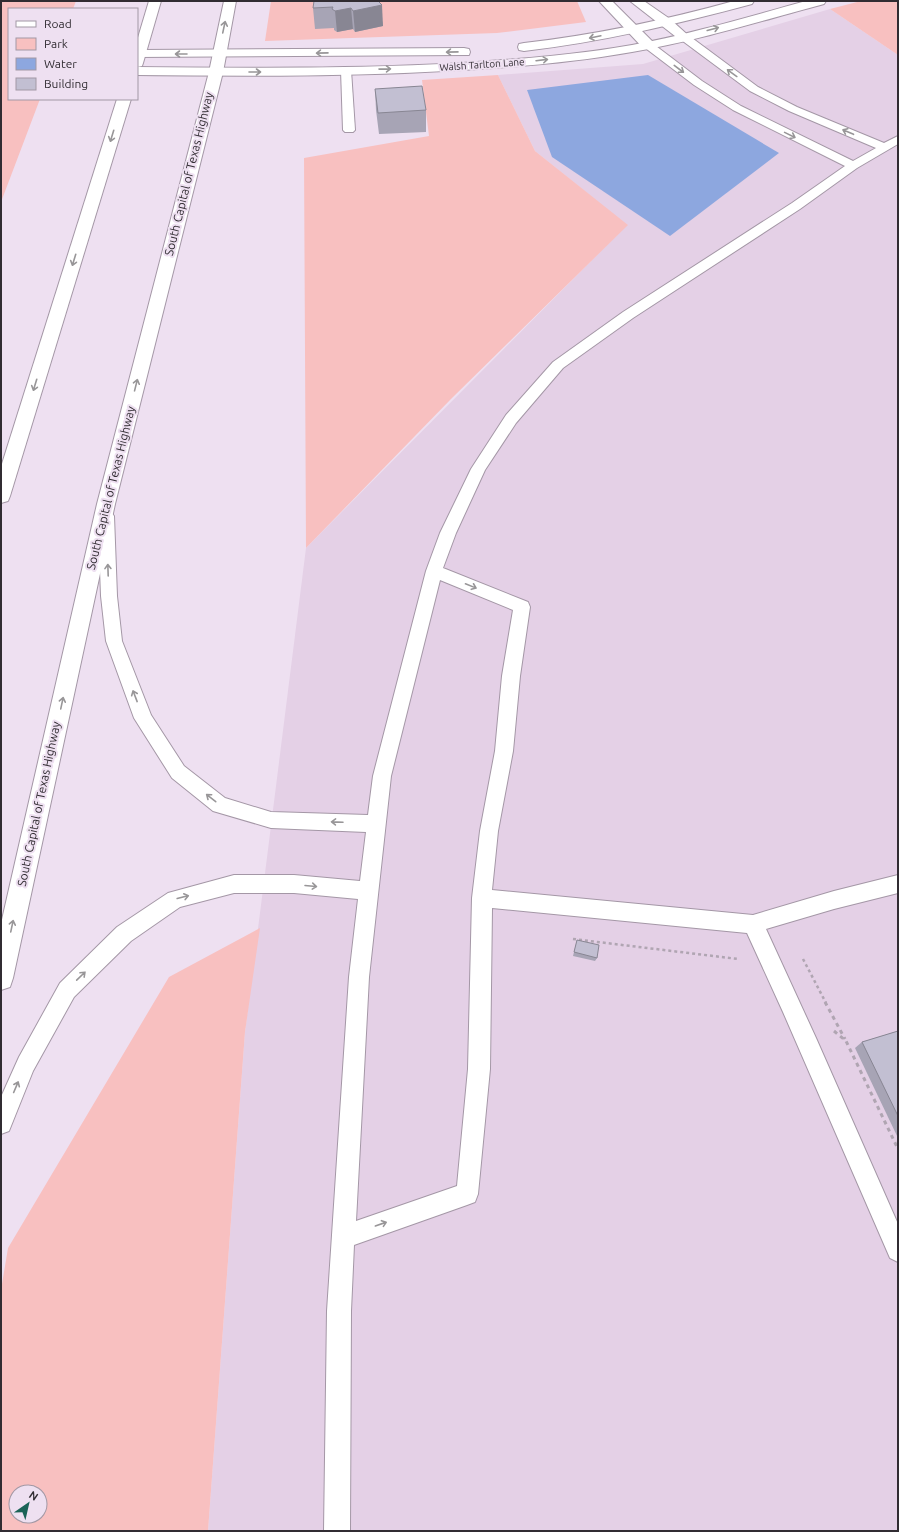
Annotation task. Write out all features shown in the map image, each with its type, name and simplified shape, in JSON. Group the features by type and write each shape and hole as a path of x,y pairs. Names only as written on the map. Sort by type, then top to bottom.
{"main road":[{"path":"138,59 155,1"},
{"name":"South Capital of Texas Highway","path":"1,978 106,504 216,72 230,1"},
{"path":"605,1 648,45"},
{"path":"636,1 684,37"},
{"name":"Walsh Tarlton Lane","path":"514,48 584,39 666,22 748,1"},
{"name":"Walsh Tarlton Lane","path":"138,71 216,72 419,69 535,61 605,53 648,45 820,1"},
{"name":"Walsh Tarlton Lane","path":"138,59 220,54 477,51"},
{"path":"1,496 124,100"}],"lane":[{"path":"684,37 754,89 793,109 884,147"},
{"path":"648,45 698,83 737,108 853,166"},
{"path":"346,70 349,130"},
{"path":"337,1531 339,1311 359,977 368,891 382,776 434,571 448,533 478,469 510,419 558,365 628,314 796,206 853,166 898,139"},
{"path":"106,504 109,596 114,641 143,718 178,772 220,805 271,820 376,824"},
{"path":"344,1237 467,1194 479,1069 482,898 489,831 504,751 511,676 522,607 434,571"},
{"path":"1,1123 26,1064 67,990 124,934 175,899 234,884 294,884 368,891"},
{"path":"482,898 753,924 834,900 898,884"},
{"path":"753,924 821,1071 865,1177 898,1250"}],"path":[{"path":"573,939 742,959"},
{"path":"803,958 846,1041"}],"shaded area":[{"path":"830,9 898,55 898,1531 208,1531 245,1032 306,548 627,225 535,151 498,75 643,64"}],"green space":[{"path":"1,1 76,1 73,8 8,8 8,100 40,100 1,202"},
{"path":"271,1 577,1 586,22 497,33 265,41"},
{"path":"861,1 898,1 898,55 830,9"},
{"path":"498,75 535,151 628,225 451,399 306,548 304,158 429,136 422,80"},
{"path":"260,928 245,1032 208,1531 1,1531 1,1290 8,1248 169,977"}],"water":[{"path":"648,75 779,153 670,236 552,157 527,90"}],"building":[{"path":"314,1 378,1 382,5 353,11 351,8 335,11 332,9 333,7 313,8"},
{"path":"422,86 426,110 378,113 375,89"},
{"path":"577,940 599,945 597,958 574,952"},
{"path":"898,1031 898,1116 862,1042"}]}
